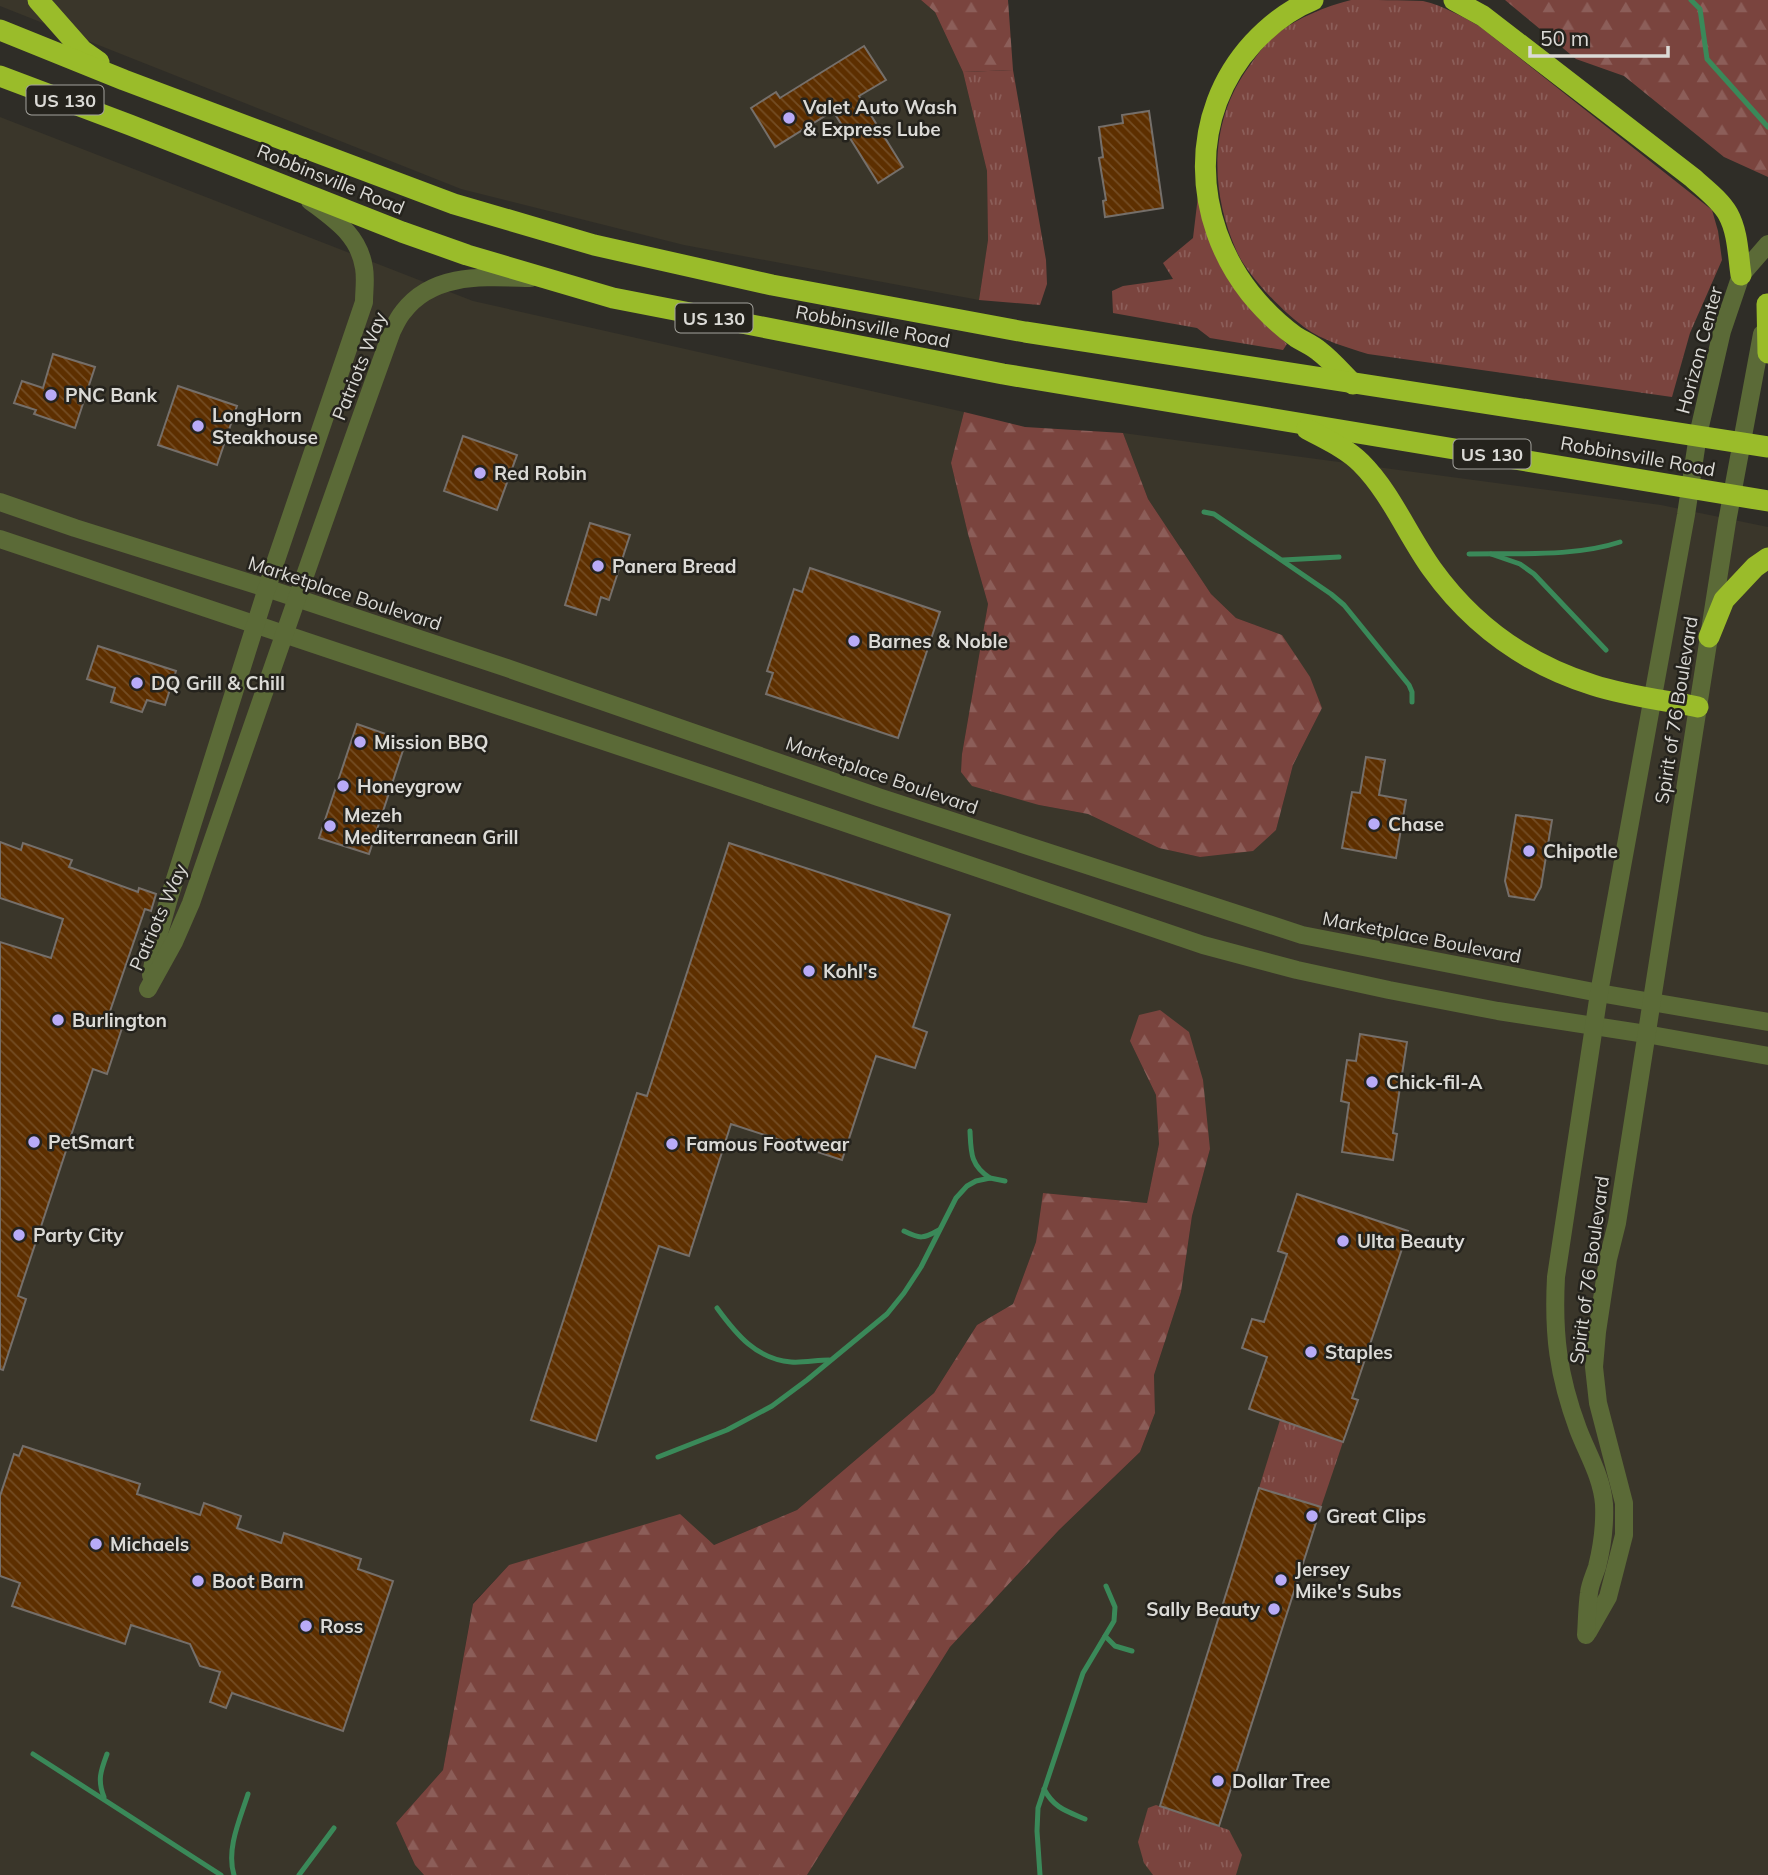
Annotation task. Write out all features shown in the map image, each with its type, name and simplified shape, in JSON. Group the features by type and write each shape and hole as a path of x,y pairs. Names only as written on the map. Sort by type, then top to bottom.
{"highway":[{"path":"38,0 82,50 124,80"},
{"path":"1313,0 1283,16 1259,36 1242,54 1227,77 1214,105 1208,129 1205,155 1208,198 1224,248 1250,293 1274,318 1319,350 1353,384"},
{"path":"1454,0 1483,16 1714,197 1728,214 1734,230 1741,275"},
{"name":"Robbinsville Road","path":"0,30 124,80 454,204 594,244 772,285 1025,332 1768,447"},
{"name":"Robbinsville Road","path":"0,76 402,232 467,255 613,298 1003,374 1768,502"},
{"path":"1768,302 1768,353"},
{"path":"1292,422 1346,450 1361,463 1400,516 1434,572 1502,641 1543,666 1568,677 1595,686 1698,707"},
{"path":"1709,637 1724,600 1755,567 1768,558"}],"street":[{"name":"Patriots Way","path":"296,190 345,228 358,247 364,268 364,302 266,589 170,895 157,940 148,989 174,942 191,903 392,331 403,312 418,296 449,280 471,277 544,278"},
{"name":"Horizon Center","path":"1698,435 1722,331 1741,275 1768,244"},
{"path":"1743,443 1768,302"},
{"name":"Spirit of 76 Boulevard","path":"1698,435 1691,489 1594,1026 1560,1252 1555,1313 1556,1349 1563,1384 1578,1430 1595,1467 1604,1502 1603,1538 1589,1591 1586,1635 1608,1597 1623,1535 1624,1503 1598,1403 1594,1367 1597,1332 1606,1271 1617,1223 1731,495 1743,443"},
{"name":"Marketplace Boulevard","path":"0,502 520,672 878,797 1302,935 1600,993 1768,1022"},
{"path":"0,539 700,773 1203,945 1297,970 1389,990 1497,1011 1768,1056"}],"shaded area":[{"path":"0,0 921,0 935,12 963,72 987,171 988,240 979,300 684,245 461,189 0,6"},
{"path":"0,117 473,301 964,412 951,463 988,604 962,754 1039,805 1088,814 1159,848 1200,857 1276,830 1293,765 1322,708 1282,635 1236,618 1211,594 1148,499 1123,433 1661,505 1768,527 1768,1875 807,1875 950,1647 1059,1530 1140,1452 1155,1413 1154,1375 1181,1292 1192,1216 1210,1149 1130,1041 1156,1095 1159,1144 1147,1203 1043,1193 1036,1242 1013,1304 977,1325 934,1393 797,1510 714,1545 509,1565 473,1603 443,1770 396,1823 415,1865 424,1875 0,1875"}],"green space":[{"path":"921,0 1008,0 1013,70 963,72 935,12"},
{"path":"1351,0 1423,1 1445,8 1479,26 1712,210 1722,260 1690,333 1672,397 1368,354 1311,332 1286,312 1257,282 1237,252 1221,204 1218,156 1220,132 1227,109 1250,65 1274,36 1313,13"},
{"path":"1505,0 1768,0 1768,177 1724,157 1624,76 1576,59"},
{"path":"1013,70 1046,260 1047,284 1040,305 979,300 988,240 987,171 963,72"},
{"path":"1198,196 1261,319 1287,344 1283,350 1210,338 1197,328 1113,313 1112,291 1123,286 1173,279 1163,263 1193,238"},
{"path":"964,412 1025,427 1123,433 1148,499 1211,594 1236,618 1282,635 1310,677 1322,708 1293,765 1276,830 1253,851 1200,857 1159,848 1088,814 1039,805 972,786 961,772 988,604 951,463"},
{"path":"1160,1010 1189,1032 1203,1080 1210,1149 1192,1216 1181,1292 1154,1375 1155,1413 1140,1452 1059,1530 950,1647 807,1875 424,1875 415,1865 396,1823 443,1770 473,1604 509,1565 680,1514 714,1545 797,1510 934,1393 977,1325 1013,1304 1036,1242 1043,1193 1147,1203 1159,1144 1156,1095 1130,1041 1139,1015"},
{"path":"1280,1420 1343,1442 1321,1507 1259,1488"},
{"path":"1156,1805 1229,1830 1242,1855 1236,1875 1153,1875 1144,1863 1138,1842 1148,1808"}],"building":[{"name":"Valet Auto Wash & Express Lube","path":"864,46 886,80 859,96 903,167 878,183 833,111 775,147 751,108 776,92 780,98"},
{"path":"1149,111 1163,208 1105,217 1103,201 1106,200 1099,158 1103,157 1099,127 1123,123 1122,115"},
{"name":"PNC Bank","path":"53,354 95,367 75,428 34,414 36,410 14,403 22,381 43,388"},
{"name":"LongHorn Steakhouse","path":"178,386 237,406 217,465 158,445"},
{"name":"Red Robin","path":"463,436 517,455 497,510 444,491"},
{"name":"Panera Bread","path":"590,523 630,535 609,600 601,597 596,615 565,605"},
{"name":"Barnes & Noble","path":"810,568 940,612 898,738 766,694 773,673 767,671 794,589 802,592"},
{"name":"DQ Grill & Chill","path":"98,646 176,671 165,705 147,700 142,712 111,702 115,688 87,679"},
{"path":"357,724 406,741 369,854 319,838"},
{"name":"Chase","path":"1366,757 1385,760 1379,795 1406,800 1396,858 1342,848 1352,792 1360,793"},
{"name":"Chipotle","path":"1516,815 1552,820 1541,887 1534,900 1509,896 1505,881"},
{"path":"0,842 21,850 23,843 72,860 69,867 138,892 139,888 156,894 151,911 145,909 108,1017 124,1022 107,1074 93,1069 18,1296 26,1299 3,1370 0,1369 0,942 51,958 63,919 0,898"},
{"name":"Kohl's","path":"729,843 950,915 913,1027 927,1032 915,1068 876,1056 842,1160 731,1124 689,1256 659,1246 596,1441 531,1420 637,1093 647,1096"},
{"name":"Chick-fil-A","path":"1360,1034 1407,1042 1393,1133 1397,1134 1393,1160 1342,1152 1349,1103 1341,1101 1347,1060 1356,1061"},
{"name":"Staples","path":"1297,1194 1408,1231 1352,1398 1358,1400 1343,1442 1249,1409 1267,1357 1242,1348 1252,1319 1264,1322 1287,1254 1278,1251"},
{"path":"23,1446 140,1484 137,1494 200,1515 204,1503 241,1516 237,1528 281,1543 284,1533 361,1559 358,1569 393,1581 343,1731 232,1693 226,1708 210,1702 220,1672 200,1666 190,1644 131,1625 125,1644 12,1606 20,1583 0,1576 0,1496 14,1454 19,1456"},
{"path":"1259,1488 1321,1507 1219,1826 1160,1806"}],"waterway":[{"path":"1691,0 1700,9 1707,59 1768,127"},
{"path":"1204,512 1214,514 1344,605 1409,685 1412,702"},
{"path":"1469,554 1565,552 1620,542"},
{"path":"1491,554 1520,564 1534,574 1606,650"},
{"path":"1283,560 1339,557"},
{"path":"970,1131 971,1152 975,1163 990,1178"},
{"path":"658,1457 727,1430 772,1406 807,1380 887,1314 921,1267 956,1198 967,1186 990,1178 1005,1181"},
{"path":"904,1231 922,1237 939,1230"},
{"path":"717,1308 748,1344 767,1356 791,1362 829,1360"},
{"path":"1040,1875 1038,1808 1083,1673 1114,1621 1115,1607 1106,1586"},
{"path":"1105,1636 1115,1646 1132,1651"},
{"path":"33,1754 221,1875"},
{"path":"104,1797 101,1775 107,1754"},
{"path":"1044,1789 1056,1805 1085,1819"},
{"path":"234,1875 233,1845 248,1794"},
{"path":"299,1875 334,1828"}],"place":[{"name":"Valet Auto Wash & Express Lube","path":"789,118"},
{"name":"PNC Bank","path":"51,395"},
{"name":"LongHorn Steakhouse","path":"198,426"},
{"name":"Red Robin","path":"480,473"},
{"name":"Panera Bread","path":"598,566"},
{"name":"Barnes & Noble","path":"854,641"},
{"name":"DQ Grill & Chill","path":"137,683"},
{"name":"Mission BBQ","path":"360,742"},
{"name":"Honeygrow","path":"343,786"},
{"name":"Chase","path":"1374,824"},
{"name":"Mezeh Mediterranean Grill","path":"330,826"},
{"name":"Chipotle","path":"1529,851"},
{"name":"Kohl's","path":"809,971"},
{"name":"Burlington","path":"58,1020"},
{"name":"Chick-fil-A","path":"1372,1082"},
{"name":"PetSmart","path":"34,1142"},
{"name":"Famous Footwear","path":"672,1144"},
{"name":"Party City","path":"19,1235"},
{"name":"Ulta Beauty","path":"1343,1241"},
{"name":"Staples","path":"1311,1352"},
{"name":"Great Clips","path":"1312,1516"},
{"name":"Michaels","path":"96,1544"},
{"name":"Jersey Mike's Subs","path":"1281,1580"},
{"name":"Boot Barn","path":"198,1581"},
{"name":"Sally Beauty","path":"1274,1609"},
{"name":"Ross","path":"306,1626"},
{"name":"Dollar Tree","path":"1218,1781"}]}
